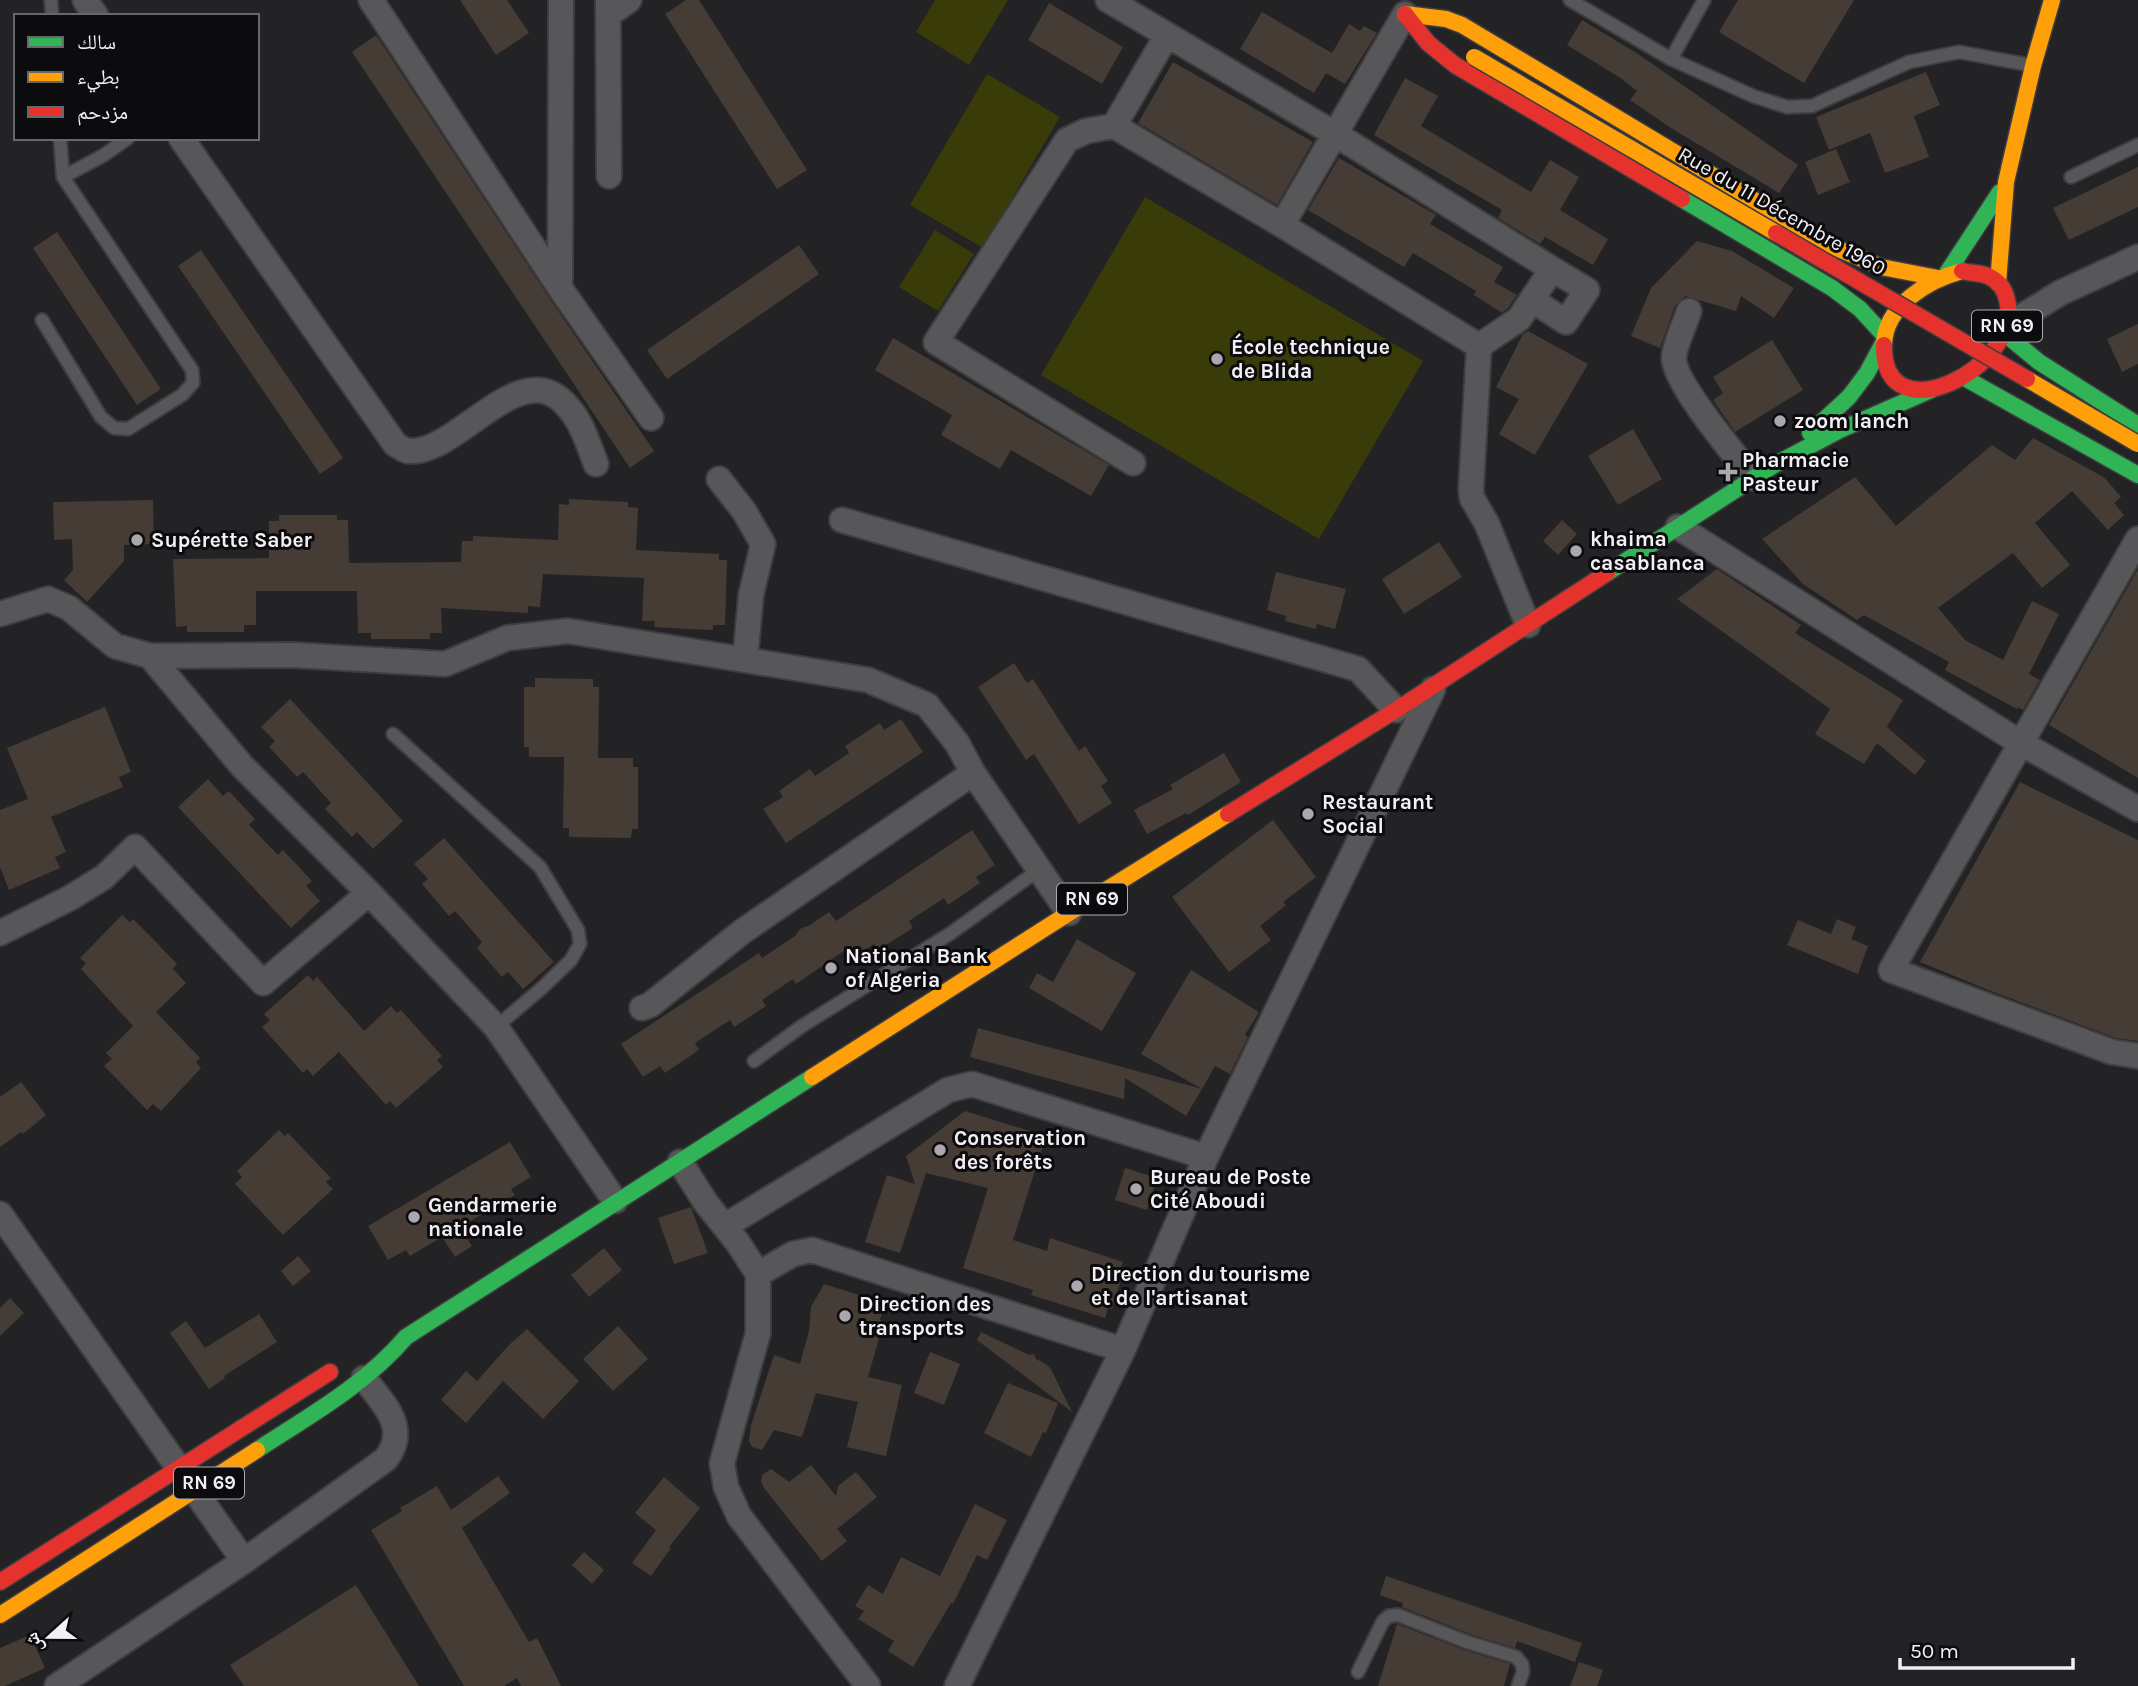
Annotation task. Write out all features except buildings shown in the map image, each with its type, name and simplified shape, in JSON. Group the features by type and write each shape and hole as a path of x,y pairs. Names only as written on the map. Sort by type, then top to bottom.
{"main road":[{"path":"2002,288 2006,182 2033,66 2052,0"},
{"name":"Rue du 11 Décembre 1960","path":"1400,10 1474,57 2138,444"},
{"name":"Rue du 11 Décembre 1960","path":"1400,10 1462,25 1829,245 1881,267 1942,276"},
{"name":"Rue du 11 Décembre 1960","path":"1400,10 1428,43 1447,60 1832,288 1860,309 1883,340"},
{"path":"1779,462 1849,397 1867,373 1897,311 1912,294 1942,276 1978,228 2006,182"},
{"name":"RN 69","path":"1931,390 1964,377 1984,363 2006,329 2009,313 2002,288 1987,275 1975,271 1942,276"},
{"path":"2006,329 2039,362 2138,425"},
{"path":"1883,340 1883,358 1895,382 1904,387 1931,390"},
{"path":"1964,377 2138,475"},
{"path":"1779,462 1874,414 1931,390"},
{"name":"RN 69","path":"0,1615 196,1492 364,1378 390,1356 406,1337 615,1201 1069,913 1396,710 1779,462"},
{"name":"RN 69","path":"380,1341 406,1337"},
{"name":"RN 69","path":"0,1581 339,1366"}],"street":[{"path":"371,0 560,288 651,418"},
{"path":"560,288 561,0"},
{"path":"609,176 608,7 629,0"},
{"path":"1108,0 1335,134 1587,290 1566,322 1532,300"},
{"path":"1282,225 1335,134 1400,10"},
{"path":"1114,126 1167,35"},
{"path":"1133,463 936,342 1067,140 1086,131 1114,126 1479,346"},
{"path":"182,140 395,444 407,451 425,449 442,441 512,395 534,390 554,394 568,406 596,464"},
{"path":"2006,329 2042,303 2138,257"},
{"path":"1479,346 1519,319 1552,269"},
{"path":"2002,288 2078,284"},
{"path":"1689,311 1674,359 1678,373 1695,401 1754,478"},
{"path":"1479,346 1472,499 1487,524 1528,625"},
{"path":"719,479 744,511 763,544 751,595 746,660"},
{"path":"842,520 1358,669 1396,710"},
{"path":"1678,527 2020,742 2138,809"},
{"path":"2138,539 1891,970 2112,1052 2138,1056"},
{"path":"0,614 48,599 69,608 115,646 150,656 293,655 445,664 507,638 568,631 868,680 927,705 957,743 973,773 1069,913"},
{"path":"150,656 242,766 369,893 496,1027 615,1201"},
{"path":"957,1686 1123,1350 1206,1157 1434,685"},
{"path":"642,1008 650,1005 743,931 973,773"},
{"path":"0,933 70,898 104,877 135,846 263,984 369,893"},
{"path":"725,1226 948,1090 972,1084 1206,1157"},
{"path":"680,1162 758,1274 758,1333 722,1463 726,1487 739,1516 868,1686"},
{"path":"0,1214 244,1561"},
{"path":"758,1274 793,1254 812,1250 1123,1350"},
{"path":"57,1686 244,1561 379,1465 392,1451 395,1424 364,1378"}],"lane":[{"path":"1570,0 1671,59 1753,96 1787,107 1812,106 1909,62 1959,52 2033,66"},
{"path":"1671,59 1704,0"},
{"path":"42,320 101,417 114,428 128,429 182,395 193,383 192,370 63,177 60,140"},
{"path":"63,177 125,140"},
{"path":"2071,177 2138,145"},
{"path":"393,734 540,867 578,930 580,944 571,960 496,1027"},
{"path":"754,1061 802,1026 951,933 1040,869"},
{"path":"1358,1672 1383,1621 1389,1616 1398,1615 1467,1642 1516,1657 1522,1664 1523,1672 1518,1686"}],"shaded area":[{"path":"935,0 1008,0 969,65 916,32"},
{"path":"987,74 1060,117 983,248 910,205"},
{"path":"1145,197 1423,361 1319,539 1041,375"},
{"path":"935,230 974,254 938,311 899,287"}],"traffic: fast":[{"path":"1947,273 2000,192"},
{"path":"1682,199 1832,288 1860,309 1883,334"},
{"path":"2004,333 2039,362 2138,425"},
{"path":"1810,433 1849,397 1867,373 1882,345"},
{"path":"1963,377 2138,475"},
{"path":"1607,573 1774,465 1840,430 1931,390"},
{"path":"257,1450 355,1385 406,1337 812,1077"}],"traffic: slow":[{"path":"1998,283 2006,182 2033,66 2052,0"},
{"path":"1405,14 1446,19 1462,25 1829,245 1881,267 1938,278"},
{"path":"1474,57 1776,233"},
{"path":"1884,345 1886,331 1900,306 1923,288 1962,271"},
{"path":"2027,379 2138,444"},
{"path":"812,1077 1228,814"},
{"path":"0,1615 257,1450"}],"traffic: jam":[{"path":"1405,14 1428,43 1455,65 1682,199"},
{"path":"1776,233 2027,379"},
{"path":"1884,345 1889,373 1905,387 1927,389 1951,382 1975,368 1995,348 2007,325 2007,300 2001,286 1992,278 1962,271"},
{"path":"1228,814 1396,710 1607,573"},
{"path":"0,1582 330,1372"}],"place":[{"name":"École technique de Blida","path":"1217,359"},
{"name":"zoom lanch","path":"1780,421"},
{"name":"Pharmacie Pasteur","path":"1728,472"},
{"name":"Supérette Saber","path":"137,540"},
{"name":"khaima casablanca","path":"1576,551"},
{"name":"Restaurant Social","path":"1308,814"},
{"name":"National Bank of Algeria","path":"831,968"},
{"name":"Conservation des forêts","path":"940,1150"},
{"name":"Bureau de Poste Cité Aboudi","path":"1136,1189"},
{"name":"Gendarmerie nationale","path":"414,1217"},
{"name":"Direction du tourisme et de l'artisanat","path":"1077,1286"},
{"name":"Direction des transports","path":"845,1316"}]}
